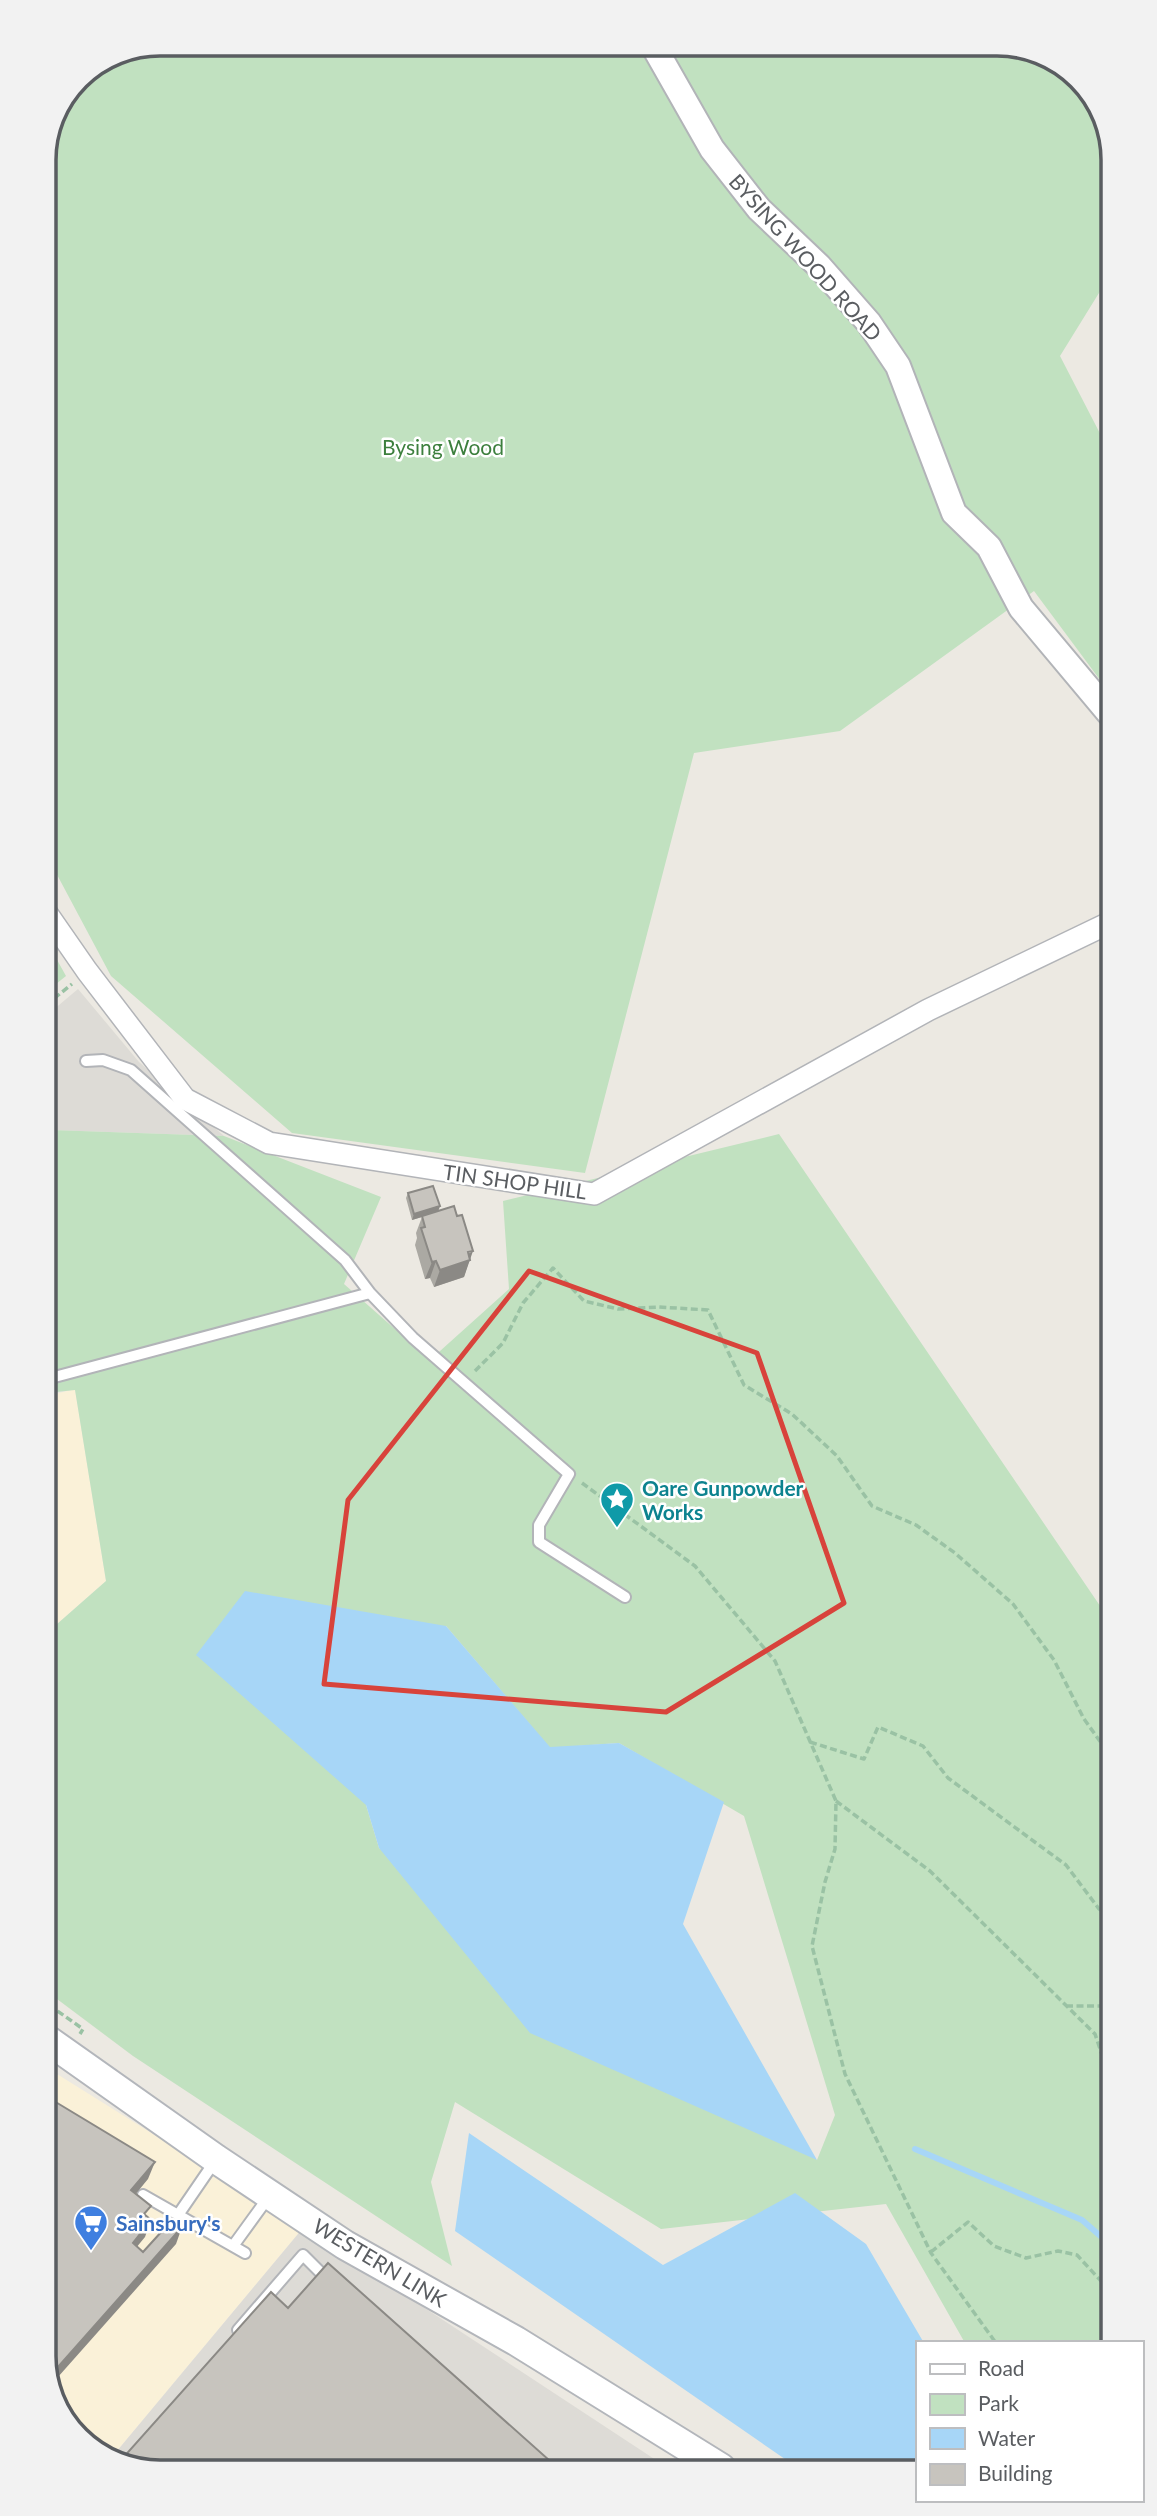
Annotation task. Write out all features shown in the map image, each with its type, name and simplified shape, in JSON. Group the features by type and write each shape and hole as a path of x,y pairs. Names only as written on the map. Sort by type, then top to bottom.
{"main road":[{"name":"WESTERN LINK","path":"56,2046 216,2159 345,2245 516,2341 708,2460"}],"street":[{"name":"BYSING WOOD ROAD","path":"659,56 720,159 759,209 819,266 869,323 898,366 954,513 989,547 1021,608 1101,703"},
{"name":"TIN SHOP HILL","path":"56,926 185,1099 269,1143 594,1194 928,1010 1101,927"}],"lane":[{"path":"86,1061 103,1060 131,1070 345,1260 370,1293 413,1338 569,1474 539,1525 539,1542 625,1597"},
{"path":"56,1377 370,1293"},
{"path":"178,2215 216,2159"},
{"path":"143,2194 245,2253"},
{"path":"233,2246 270,2194"},
{"path":"231,2337 303,2255 342,2293"}],"path":[{"path":"56,997 87,971"},
{"path":"464,1382 503,1343 523,1303 553,1268 584,1301 618,1309 659,1307 708,1310 744,1385 792,1414 837,1456 872,1506 916,1525 956,1553 1013,1604 1054,1660 1084,1719 1101,1743"},
{"path":"569,1474 695,1566 775,1661 835,1801 835,1849 825,1882 812,1946 845,2074 931,2253 995,2341"},
{"path":"810,1742 864,1759 878,1727 923,1746 947,1778 1066,1865 1101,1910"},
{"path":"835,1801 930,1871 1094,2034 1101,2053"},
{"path":"1066,2006 1101,2006"},
{"path":"931,2253 968,2222 995,2246 1026,2258 1058,2251 1077,2255 1101,2281"}],"highlighted area":[{"path":"529,1271 757,1353 844,1603 666,1712 324,1684 348,1500"}],"shaded area":[{"path":"78,989 139,1062 224,1136 56,1130 56,1008"},
{"path":"75,1389 106,1581 56,1625 56,1394"},
{"path":"56,2073 303,2228 118,2450 97,2438 82,2424 67,2402 62,2389 56,2356"},
{"path":"303,2228 656,2460 154,2460 118,2450"}],"green space":[{"name":"Bysing Wood","path":"160,56 1003,56 1017,58 1049,70 1070,87 1090,114 1099,140 1101,160 1101,290 1060,356 1101,435 1101,681 1034,591 840,731 694,753 585,1173 292,1133 111,976 56,873 56,154 67,114 92,82 121,64"},
{"path":"56,958 66,976 56,984"},
{"path":"56,1130 224,1136 381,1197 344,1284 430,1360 509,1289 503,1201 779,1134 1101,1607 1101,2341 964,2341 886,2204 661,2229 455,2102 431,2182 452,2266 133,2056 56,1998 56,1625 106,1581 75,1390 56,1392","holes":["446,1626 550,1748 619,1743 744,1816 835,2115 817,2160 379,1848 366,1805"]}],"water":[{"path":"245,1591 446,1626 550,1747 619,1743 724,1802 683,1924 817,2160 530,2033 379,1848 366,1805 196,1655"},
{"path":"469,2133 663,2265 795,2193 866,2244 923,2341 916,2341 916,2460 786,2460 455,2231"}],"building":[{"path":"433,1186 440,1206 414,1214 408,1193"},
{"path":"454,1206 457,1216 462,1215 473,1251 468,1252 470,1260 440,1270 436,1261 432,1262 421,1228 425,1227 422,1216"},
{"name":"Sainsbury's","path":"56,2102 155,2162 131,2190 151,2206 144,2214 151,2220 133,2243 143,2252 173,2219 182,2227 57,2368"},
{"path":"328,2263 549,2460 154,2460 127,2454 271,2292 288,2308"}],"waterway":[{"path":"915,2149 1082,2220 1101,2237"}],"place":[{"name":"Oare Gunpowder Works","path":"617,1529"},
{"name":"Sainsbury's","path":"91,2252"}]}
